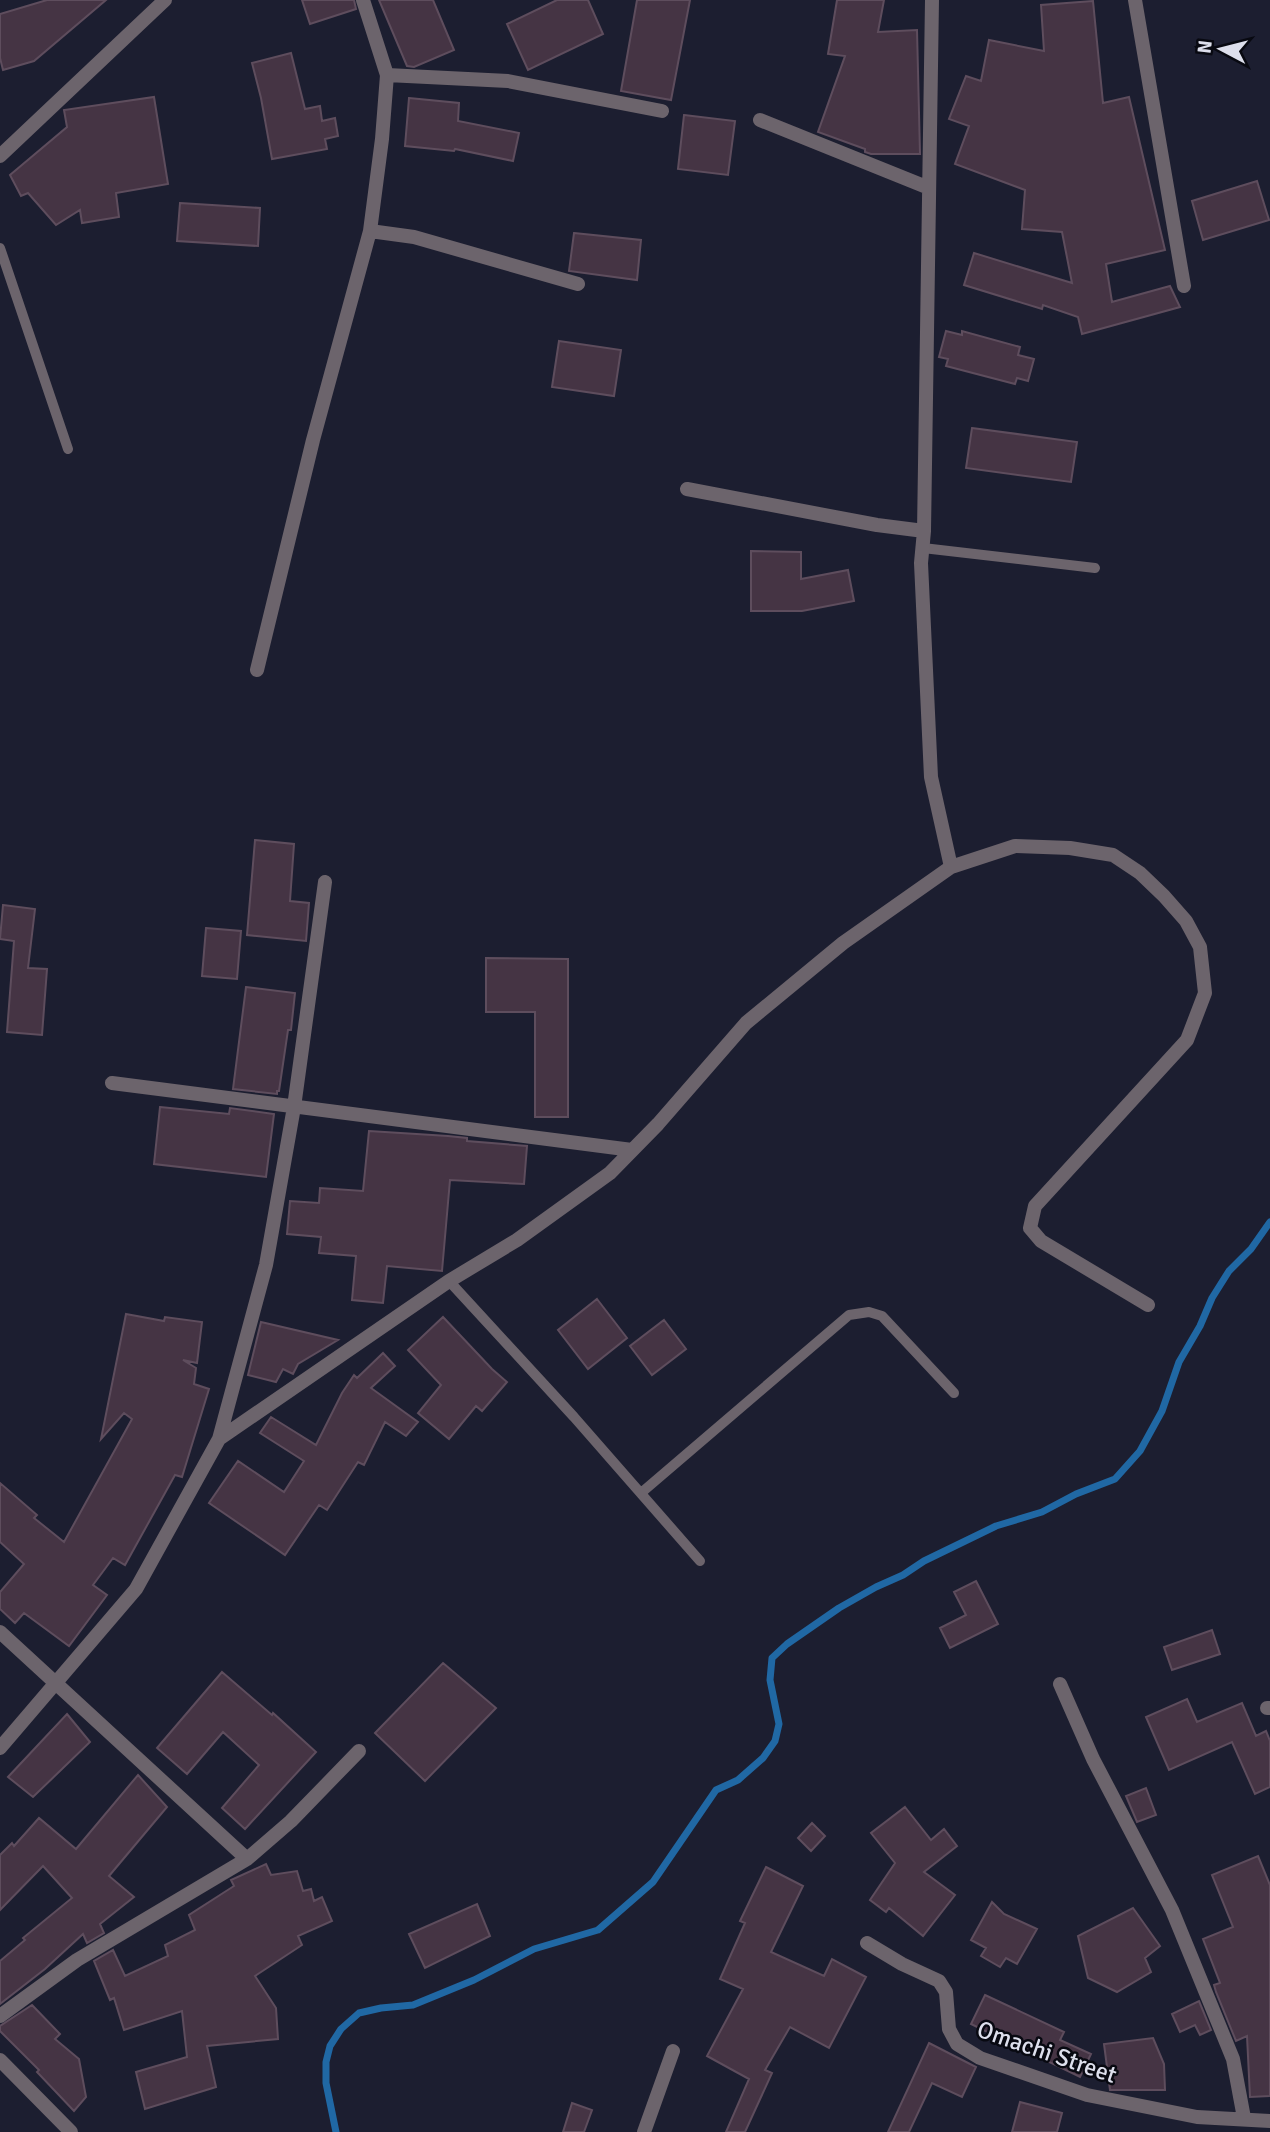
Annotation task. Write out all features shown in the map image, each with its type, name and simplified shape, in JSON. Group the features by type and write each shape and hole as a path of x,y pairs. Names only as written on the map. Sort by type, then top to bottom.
{"street":[{"path":"0,156 165,0"},
{"path":"257,670 313,440 370,232 387,75 363,0"},
{"path":"932,0 924,531 921,563 932,777 951,867"},
{"path":"1135,0 1184,286"},
{"path":"387,75 508,81 662,111"},
{"path":"760,120 929,188"},
{"path":"370,232 414,237 578,284"},
{"path":"687,489 877,525 924,531"},
{"path":"219,1439 449,1281 517,1240 610,1173 746,1023 843,943 951,867 1015,846 1070,848 1113,855 1140,873 1164,896 1186,920 1200,947 1205,993 1187,1040 1035,1206 1030,1228 1041,1241 1147,1305"},
{"path":"0,1748 136,1589 219,1439 266,1265 293,1107 325,882"},
{"path":"112,1083 632,1150"},
{"path":"0,1632 247,1859"},
{"path":"1060,1684 1093,1759 1172,1910 1234,2059 1244,2118"},
{"path":"0,2016 77,1959 247,1859 291,1821 359,1751"},
{"name":"Omachi Street","path":"867,1942 902,1964 939,1981 946,1992 949,2029 957,2044 980,2058 1087,2095 1197,2117 1270,2121"},
{"path":"644,2132 673,2051"},
{"path":"0,2060 71,2132"}],"lane":[{"path":"0,248 68,449"},
{"path":"923,548 1095,568"},
{"path":"449,1281 574,1417 699,1561"},
{"path":"640,1493 849,1315 869,1312 882,1317 954,1393"}],"building":[{"path":"47,0 106,0 34,61 3,70 0,58 0,14"},
{"path":"302,0 354,0 356,9 310,24"},
{"path":"379,0 433,0 454,50 414,67 407,66"},
{"path":"557,0 588,0 603,34 528,70 507,24"},
{"path":"637,0 690,0 671,100 621,91"},
{"path":"837,0 884,0 878,32 917,30 920,154 871,154 865,152 865,149 818,132 845,56 828,54"},
{"path":"1093,1 1103,103 1129,97 1165,250 1106,264 1112,302 1170,286 1180,307 1082,334 1078,317 964,285 974,253 1072,283 1062,232 1022,229 1025,190 955,164 969,126 949,119 966,76 981,81 989,40 1044,51 1041,5"},
{"path":"291,53 305,109 320,106 322,121 335,118 338,136 325,139 327,149 272,159 252,63"},
{"path":"154,97 168,184 116,193 119,217 82,223 80,210 56,225 28,193 21,196 10,175 67,127 64,110"},
{"path":"409,98 459,103 458,121 519,133 513,161 455,149 405,146"},
{"path":"684,115 735,121 728,175 678,169"},
{"path":"1257,181 1269,220 1203,240 1192,201"},
{"path":"180,203 260,208 258,246 177,241"},
{"path":"574,233 641,240 637,280 569,271"},
{"path":"946,331 962,335 962,331 1020,347 1018,355 1034,359 1028,381 1017,378 1015,384 946,366 948,359 939,357"},
{"path":"559,341 621,350 614,396 552,387"},
{"path":"972,428 1077,442 1071,482 966,468"},
{"path":"751,551 801,552 801,579 848,570 854,601 802,611 751,611"},
{"path":"255,840 294,844 290,901 309,903 306,941 247,935"},
{"path":"3,905 35,909 28,968 47,969 42,1035 7,1032 14,941 0,939"},
{"path":"206,928 241,931 237,979 202,976"},
{"path":"486,958 568,959 568,1117 535,1117 535,1012 486,1012"},
{"path":"246,987 295,993 291,1030 288,1030 277,1094 233,1089"},
{"path":"160,1107 229,1114 230,1108 274,1114 266,1177 154,1164"},
{"path":"369,1131 448,1136 467,1138 467,1141 527,1146 524,1184 450,1180 442,1271 387,1266 383,1303 352,1300 356,1256 319,1253 321,1237 287,1234 290,1201 319,1203 320,1188 363,1191"},
{"path":"597,1299 627,1338 588,1369 558,1330"},
{"path":"126,1314 164,1321 165,1317 202,1322 197,1363 183,1360 196,1368 194,1384 209,1389 182,1477 175,1475 125,1565 113,1558 93,1585 107,1595 69,1646 24,1613 15,1623 0,1609 0,1592 24,1564 0,1542 0,1483 37,1515 34,1518 64,1542 132,1419 124,1413 101,1439"},
{"path":"443,1317 507,1382 482,1411 476,1406 449,1439 418,1413 441,1385 408,1350"},
{"path":"664,1320 686,1349 652,1375 630,1346"},
{"path":"261,1322 338,1340 298,1364 293,1374 283,1369 276,1382 248,1375"},
{"path":"383,1353 395,1366 371,1388 418,1422 406,1436 385,1422 364,1465 358,1462 327,1510 319,1505 285,1555 209,1503 238,1461 284,1492 304,1461 260,1433 271,1417 316,1445 354,1375 357,1378"},
{"path":"976,1581 998,1624 950,1648 940,1628 966,1615 954,1592"},
{"path":"1212,1630 1220,1654 1172,1670 1164,1647"},
{"path":"443,1663 496,1708 425,1781 375,1733"},
{"path":"222,1672 316,1752 245,1829 222,1808 259,1765 223,1732 187,1774 157,1748"},
{"path":"1187,1699 1197,1722 1242,1703 1256,1736 1266,1731 1270,1741 1270,1787 1255,1794 1232,1742 1169,1770 1146,1717"},
{"path":"67,1714 90,1742 33,1797 8,1777"},
{"path":"138,1775 167,1807 109,1876 134,1897 100,1924 104,1933 87,1943 83,1934 45,1969 0,2004 0,1961 25,1940 23,1938 72,1898 43,1866 0,1910 0,1855 12,1843 14,1846 39,1818 76,1849"},
{"path":"1146,1788 1156,1815 1137,1822 1126,1796"},
{"path":"905,1807 931,1840 944,1829 957,1846 924,1872 955,1895 923,1936 889,1908 886,1912 870,1900 895,1863 871,1833"},
{"path":"812,1823 825,1836 811,1851 798,1838"},
{"path":"1258,1856 1270,1885 1270,2096 1250,2097 1247,2036 1236,2041 1216,1992 1214,1985 1220,1983 1203,1939 1233,1927 1212,1875"},
{"path":"266,1864 271,1875 297,1871 303,1891 311,1889 314,1901 322,1897 332,1921 298,1936 302,1945 255,1976 276,2008 278,2039 207,2046 216,2087 145,2109 136,2072 187,2057 182,2011 124,2030 114,1998 110,2000 94,1961 113,1950 125,1976 168,1956 165,1945 195,1930 189,1915 234,1886 231,1880"},
{"path":"766,1867 803,1886 771,1952 824,1976 832,1959 866,1977 829,2048 790,2027 765,2070 772,2073 745,2132 726,2132 749,2079 707,2056 743,1989 720,1979 745,1923 740,1921"},
{"path":"992,1902 1004,1914 1037,1929 1017,1964 1006,1958 1000,1967 981,1956 986,1948 971,1940"},
{"path":"477,1904 490,1936 425,1968 409,1934"},
{"path":"1133,1908 1160,1946 1145,1958 1151,1972 1117,1992 1088,1978 1078,1936"},
{"path":"985,1995 1064,2032 1060,2040 1091,2054 1080,2077 971,2024"},
{"path":"1199,2001 1211,2030 1200,2035 1195,2025 1180,2032 1172,2014"},
{"path":"32,2005 60,2034 55,2039 79,2059 86,2097 74,2111 37,2072 39,2070 0,2031 0,2026"},
{"path":"1153,2038 1164,2064 1165,2090 1110,2090 1104,2044"},
{"path":"929,2043 976,2067 962,2097 932,2083 909,2132 888,2132"},
{"path":"1020,2102 1062,2113 1057,2132 1012,2132"},
{"path":"572,2103 592,2110 584,2132 563,2132"}],"waterway":[{"path":"336,2132 326,2083 326,2062 330,2046 341,2029 359,2013 413,2005 474,1980 534,1949 598,1930 653,1882 716,1790 738,1780 763,1758 775,1741 779,1724 770,1680 772,1658 787,1644 839,1608 924,1561 996,1526 1042,1512 1076,1494 1115,1479 1140,1451 1162,1411 1179,1362 1200,1326 1212,1298 1229,1271 1251,1249 1270,1222"}]}
